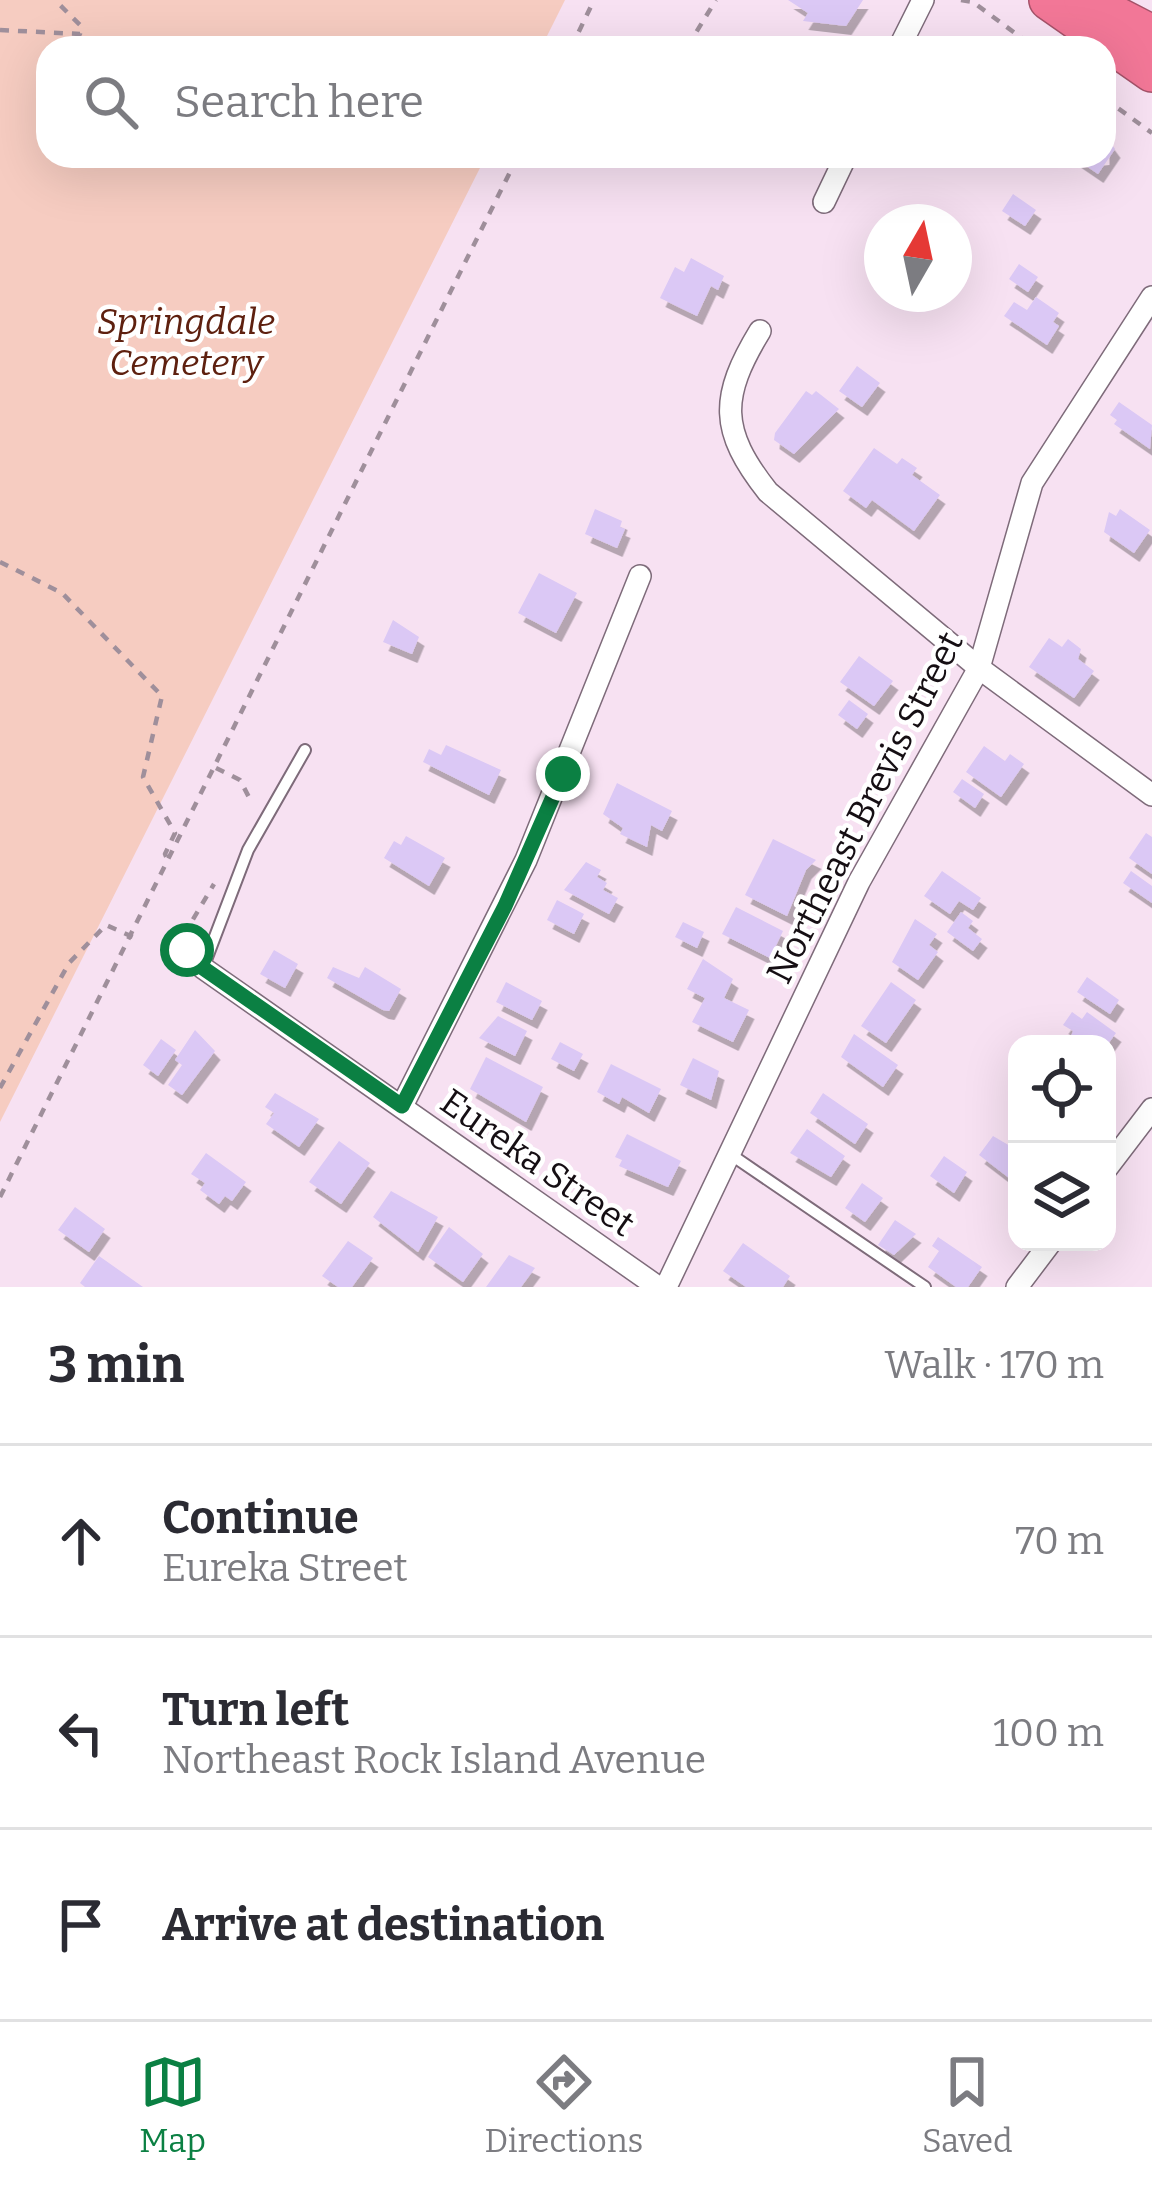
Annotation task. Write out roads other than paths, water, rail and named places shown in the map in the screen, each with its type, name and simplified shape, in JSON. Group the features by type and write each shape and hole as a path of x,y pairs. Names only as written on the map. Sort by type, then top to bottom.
{"highway":[{"path":"1049,0 1100,36"},
{"path":"1084,0 1152,35"},
{"path":"1116,47 1152,73"}],"street":[{"path":"905,36 923,0"},
{"path":"824,202 840,168"},
{"name":"Northeast Brevis Street","path":"662,1287 859,882 980,668 1032,483 1152,297"},
{"path":"760,331 736,375 729,416 744,459 768,492 980,668 1152,794"},
{"path":"402,1106 526,860 640,576"},
{"name":"Eureka Street","path":"203,968 662,1287"},
{"path":"1116,1156 1152,1109"},
{"path":"1017,1287 1044,1251"}],"lane":[{"path":"203,968 248,850 304,750"},
{"path":"730,1154 925,1287"}],"park label":[{"name":"Springdale Cemetery","path":"186,342"}]}
